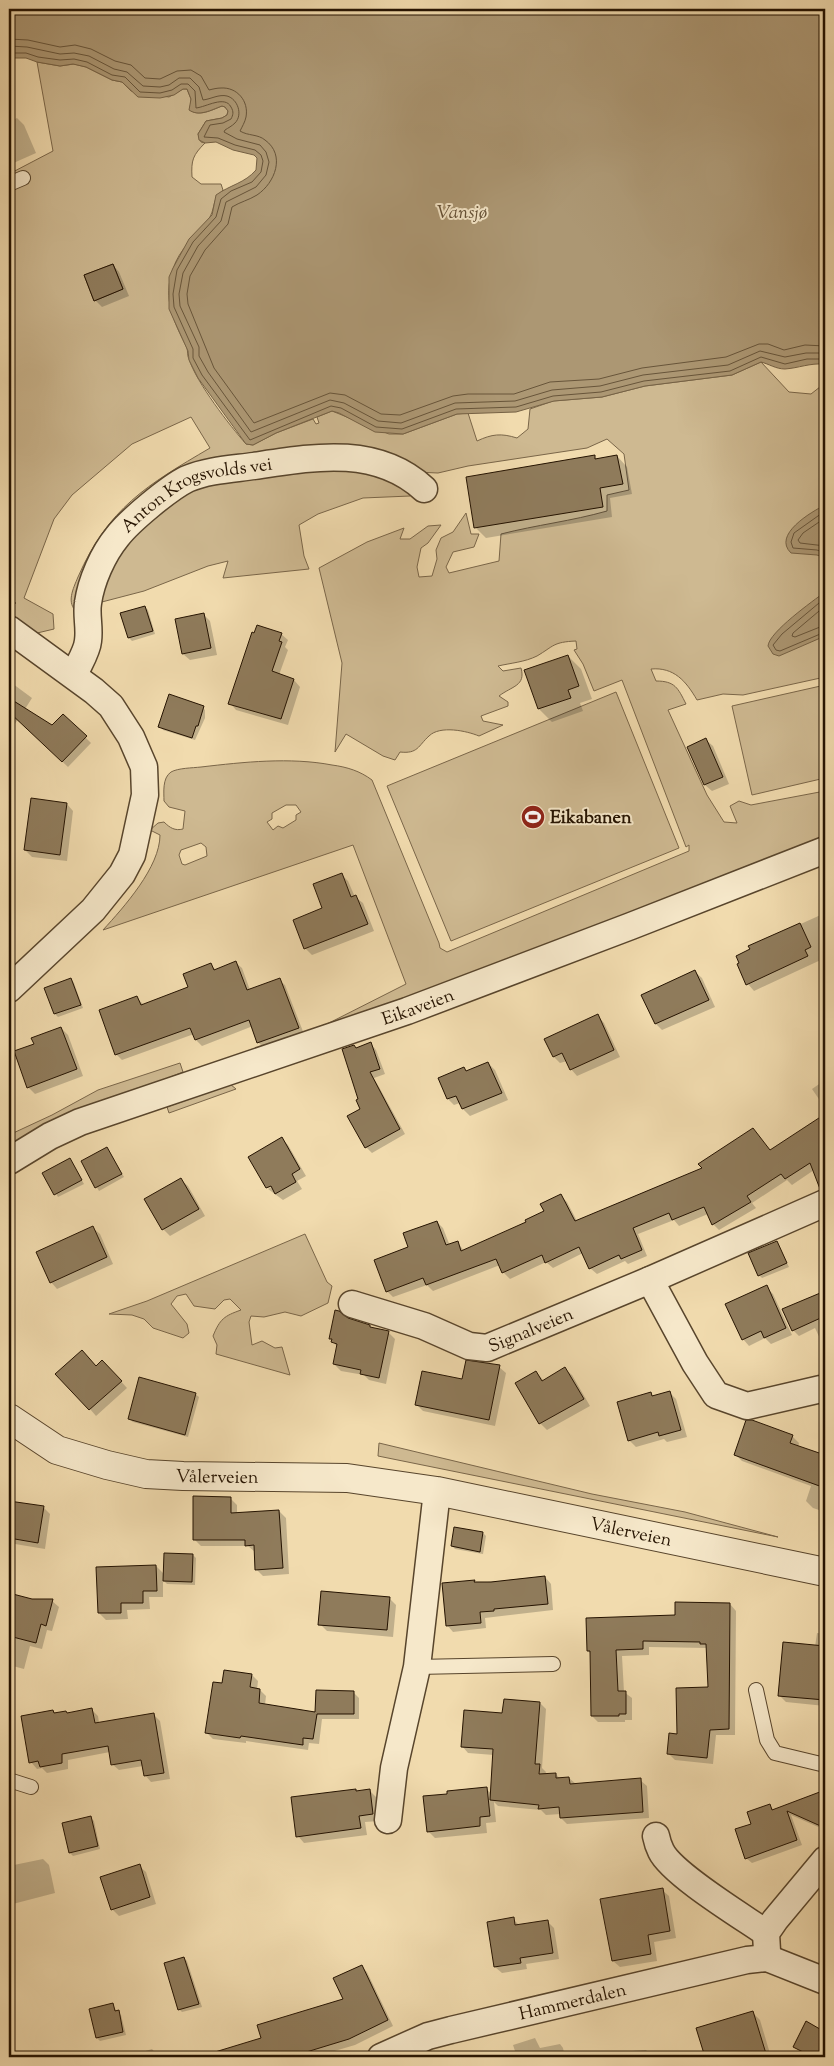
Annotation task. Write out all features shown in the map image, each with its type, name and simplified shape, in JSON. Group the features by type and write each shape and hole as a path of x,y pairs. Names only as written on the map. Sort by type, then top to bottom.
{"street":[{"name":"Anton Krogsvolds vei","path":"74,676 88,642 87,603 102,562 117,537 168,491 187,479 207,473 288,461 326,457 357,458 384,465 410,477 424,489"},
{"path":"9,629 74,676 111,706 131,738 144,767 145,795 132,855 122,874 110,891 74,930 9,989"},
{"name":"Eikaveien","path":"9,1160 50,1136 80,1122 407,1011 825,850"},
{"name":"Signalveien","path":"352,1304 424,1326 469,1346 487,1348 650,1280 825,1203"},
{"path":"650,1280 695,1363 716,1395 748,1406 825,1389"},
{"name":"Vålerveien","path":"9,1418 57,1450 146,1474 347,1478 437,1491 542,1514 800,1565 825,1572"},
{"path":"388,1820 394,1768 417,1667 437,1491"},
{"name":"Hammerdalen","path":"656,1836 661,1852 672,1864 766,1946 825,1981"},
{"path":"766,1946 775,1920 825,1860"},
{"name":"Hammerdalen","path":"381,2057 428,2036 747,1960 766,1946"}],"lane":[{"path":"9,184 23,178"},
{"path":"417,1667 553,1664"},
{"path":"756,1690 767,1740 774,1753 825,1764"},
{"path":"9,1780 31,1787"}],"shaded area":[{"path":"37,62 60,66 74,64 86,67 112,80 122,82 131,91 169,97 183,89 187,89 191,99 190,110 197,113 206,112 222,106 228,111 227,115 222,118 206,121 198,134 201,142 205,143 194,158 192,177 201,184 221,184 223,190 215,201 208,220 179,255 170,280 169,300 174,319 187,348 188,358 193,369 206,391 246,444 253,445 276,433 313,419 316,424 319,423 317,417 332,411 389,434 403,434 457,414 468,413 477,441 497,435 517,438 528,429 530,409 553,401 602,397 645,386 732,375 761,362 789,392 811,394 825,383 825,677 743,695 723,694 697,700 679,677 666,670 651,669 656,681 668,682 675,686 686,704 668,710 707,795 724,822 737,823 730,806 739,801 751,805 825,791 825,836 765,861 335,1027 327,1024 406,984 353,845 103,930 121,910 148,873 154,860 160,835 150,830 158,823 164,822 178,830 183,829 185,811 169,807 164,801 166,778 171,772 181,769 250,762 300,761 343,767 358,772 372,780 440,948 447,952 689,851 689,845 686,847 622,680 594,691 583,664 574,650 577,649 576,641 558,644 537,656 523,661 498,666 503,671 521,668 522,674 522,679 517,685 499,696 508,702 508,706 481,716 483,721 503,725 479,736 461,731 440,731 429,736 411,752 400,752 395,760 383,756 346,734 335,752 342,663 319,568 367,542 404,528 400,539 410,539 428,526 441,525 428,543 421,548 417,567 419,577 432,576 437,559 436,550 441,538 453,532 466,513 471,534 479,534 474,547 453,552 446,567 449,573 499,561 501,534 607,511 607,495 629,490 624,454 607,439 587,448 468,466 438,473 415,472 394,463 163,486 77,612 71,600 73,591 90,553 102,533 132,500 148,487 210,448 191,417 132,444 72,495 54,519 24,598 53,614 54,629 33,634 11,620 10,608 16,603 9,598 9,174 53,151","holes":["113,264 123,289 94,301 84,275","286,805 296,805 301,812 296,815 296,820 283,828 278,826 273,830 267,822 272,819 272,813","201,843 206,847 207,856 185,865 182,864 179,855 181,850"]},
{"path":"349,464 414,492 410,496 363,498 318,514 299,525 304,556 309,569 223,578 228,561 208,566 144,591 98,603 122,541 186,484"},
{"path":"825,685 825,778 752,795 732,706"},
{"name":"Eikabanen","path":"616,692 679,848 451,941 387,786"},
{"path":"180,1063 183,1072 34,1132 9,1146 9,1135 52,1115 98,1090"},
{"path":"230,1084 236,1089 169,1113 167,1107"},
{"path":"305,1234 327,1282 332,1286 328,1303 301,1316 285,1312 264,1317 251,1316 249,1322 252,1345 262,1341 275,1348 282,1347 290,1375 216,1354 217,1345 213,1336 218,1326 227,1316 241,1310 230,1299 224,1300 215,1309 194,1306 186,1294 177,1296 171,1304 187,1324 189,1333 183,1338 153,1328 144,1319 132,1315 109,1314 147,1301"},
{"path":"379,1443 592,1494 685,1512 778,1537 378,1456"}],"water":[{"name":"Vansjø","path":"9,9 825,9 825,364 785,369 761,362 732,375 645,386 602,397 554,401 516,412 457,414 403,434 375,432 332,411 276,433 253,445 246,444 198,378 189,360 188,351 169,309 169,277 189,239 212,215 216,195 252,174 256,170 257,158 254,155 233,150 216,142 205,143 199,140 198,134 206,121 222,118 227,115 228,111 222,106 201,113 189,110 191,99 187,89 183,89 174,95 160,98 138,97 122,82 112,80 86,67 73,64 60,66 26,58 9,58"},
{"path":"825,505 825,558 817,555 791,553 786,546 786,539 790,532 803,519"},
{"path":"825,592 825,636 779,656 773,654 768,646 770,640 792,617"}],"building":[{"path":"113,264 123,289 94,301 84,275"},
{"path":"595,455 595,459 617,455 623,484 600,488 603,507 474,528 466,477"},
{"path":"145,606 153,631 128,638 120,613"},
{"path":"204,613 211,648 182,654 175,619"},
{"path":"257,625 282,633 279,641 282,642 272,671 294,679 281,719 228,704 252,632 254,633"},
{"path":"568,655 579,686 568,690 571,698 538,709 524,670"},
{"path":"169,694 204,706 192,738 158,727"},
{"path":"9,698 52,725 63,714 87,736 62,762 9,712"},
{"path":"706,738 723,777 704,785 687,747"},
{"path":"31,798 67,803 60,855 24,850"},
{"path":"342,873 351,897 356,895 368,924 304,949 293,920 322,908 313,884"},
{"path":"800,923 811,947 805,950 808,956 746,985 737,964 739,963 736,956 750,949 748,946"},
{"path":"236,961 247,990 280,978 299,1028 257,1043 249,1020 195,1040 190,1028 115,1055 99,1010 137,996 141,1005 188,987 183,974 211,963 214,970"},
{"path":"695,970 709,1000 655,1024 641,995"},
{"path":"71,978 81,1005 54,1014 44,988"},
{"path":"598,1014 614,1050 570,1070 562,1053 553,1057 544,1039"},
{"path":"61,1027 77,1069 27,1088 14,1051 34,1044 31,1038"},
{"path":"371,1042 380,1069 370,1072 400,1129 365,1148 347,1116 360,1109 342,1049 354,1045 356,1048"},
{"path":"488,1062 502,1093 462,1109 456,1096 447,1099 438,1078 464,1067 466,1071"},
{"path":"825,1114 825,1188 820,1189 810,1163 785,1179 781,1174 747,1196 751,1202 712,1225 704,1207 672,1220 669,1213 633,1228 642,1250 621,1259 619,1255 589,1269 579,1247 545,1263 542,1255 502,1273 496,1259 426,1285 423,1278 386,1292 374,1260 408,1247 403,1233 437,1221 446,1245 458,1241 461,1251 526,1222 525,1220 544,1211 540,1204 561,1194 575,1221 702,1168 698,1164 753,1128 770,1150"},
{"path":"282,1137 300,1169 292,1174 296,1182 275,1194 271,1186 266,1188 248,1157"},
{"path":"107,1147 122,1174 95,1188 81,1161"},
{"path":"70,1158 82,1180 54,1195 42,1173"},
{"path":"181,1178 199,1209 162,1230 144,1199"},
{"path":"93,1226 107,1257 50,1283 36,1252"},
{"path":"777,1241 787,1263 758,1276 748,1253"},
{"path":"767,1285 786,1328 764,1338 761,1331 742,1340 725,1304"},
{"path":"825,1291 825,1316 792,1331 782,1309"},
{"path":"335,1310 348,1318 370,1325 370,1327 389,1331 379,1378 360,1374 361,1370 333,1364 337,1344 331,1342 332,1339 329,1339"},
{"path":"82,1350 96,1366 102,1360 122,1381 89,1410 55,1374"},
{"path":"466,1360 500,1365 489,1420 415,1405 422,1371 462,1379"},
{"path":"565,1367 584,1399 539,1424 515,1383 536,1371 542,1381"},
{"path":"139,1377 196,1393 185,1435 128,1419"},
{"path":"670,1391 681,1430 659,1436 658,1432 628,1441 617,1402 651,1392 652,1396"},
{"path":"746,1420 752,1420 793,1435 790,1443 825,1455 825,1488 734,1455"},
{"path":"193,1496 231,1497 231,1513 279,1510 283,1568 255,1570 254,1545 245,1546 245,1540 193,1540"},
{"path":"9,1501 44,1506 38,1543 9,1538"},
{"path":"454,1527 483,1532 480,1552 451,1546"},
{"path":"164,1553 193,1554 192,1582 163,1581"},
{"path":"156,1565 157,1591 143,1591 143,1603 121,1603 121,1613 98,1613 96,1567"},
{"path":"545,1576 548,1604 480,1612 481,1623 446,1626 442,1583 475,1580 474,1582 491,1582"},
{"path":"321,1591 390,1597 387,1630 318,1625"},
{"path":"9,1593 32,1599 53,1599 46,1626 41,1624 36,1643 9,1636"},
{"path":"675,1602 730,1603 729,1729 710,1730 707,1758 667,1754 669,1733 677,1734 676,1688 708,1687 706,1644 700,1644 700,1642 643,1641 643,1649 616,1650 618,1691 626,1691 626,1714 619,1714 619,1716 591,1716 590,1651 587,1651 586,1618 675,1615"},
{"path":"783,1642 825,1646 825,1700 778,1696"},
{"path":"224,1670 252,1674 250,1687 260,1689 259,1703 315,1712 316,1690 354,1691 354,1714 317,1714 313,1739 303,1738 303,1745 205,1733 213,1682 222,1683"},
{"path":"504,1699 540,1702 535,1764 540,1764 539,1774 556,1773 556,1778 569,1777 570,1784 641,1778 643,1812 560,1818 559,1807 538,1809 539,1805 490,1800 493,1749 461,1747 464,1710 502,1713"},
{"path":"92,1708 95,1723 154,1713 164,1773 144,1776 141,1760 111,1765 108,1746 62,1754 62,1763 40,1767 38,1761 29,1763 21,1716 53,1710 54,1713 66,1711 67,1713"},
{"path":"487,1787 490,1816 480,1817 480,1826 427,1832 423,1796 447,1794 447,1791"},
{"path":"356,1789 356,1791 370,1789 373,1814 359,1816 361,1828 296,1837 291,1797"},
{"path":"825,1790 825,1828 787,1811 797,1840 745,1859 735,1829 751,1824 747,1812 770,1804 772,1810"},
{"path":"91,1816 98,1846 69,1853 62,1823"},
{"path":"140,1864 150,1897 111,1910 100,1877"},
{"path":"663,1888 670,1931 648,1935 651,1954 612,1961 600,1899"},
{"path":"514,1917 515,1925 548,1920 553,1953 520,1958 521,1963 494,1967 487,1922"},
{"path":"184,1957 199,2004 178,2010 164,1963"},
{"path":"362,1965 388,2020 349,2039 290,2057 215,2057 215,2052 261,2038 257,2025 343,1999 333,1978"},
{"path":"113,2003 115,2011 119,2010 123,2032 96,2038 89,2009"},
{"path":"753,2011 767,2057 705,2057 696,2028"},
{"path":"806,2021 825,2032 825,2057 813,2057 793,2047"}],"place":[{"name":"Eikabanen","path":"533,817"}]}
